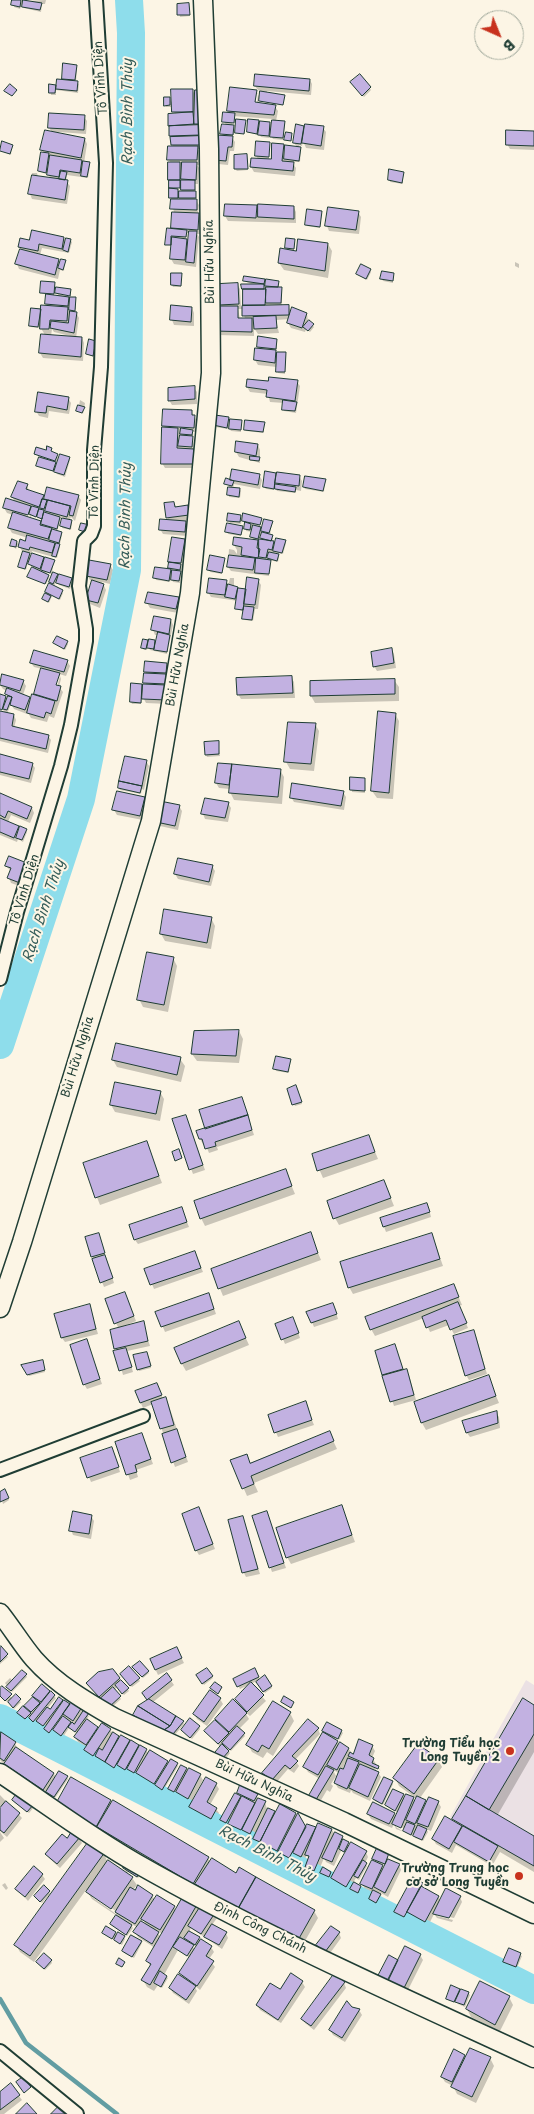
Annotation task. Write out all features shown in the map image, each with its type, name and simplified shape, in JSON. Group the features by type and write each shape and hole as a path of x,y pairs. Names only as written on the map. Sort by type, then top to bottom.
{"main road":[{"name":"Bùi Hữu Nghĩa","path":"0,1308 151,821 190,593 211,373 209,149 203,0"},
{"name":"Bùi Hữu Nghĩa","path":"0,1613 34,1659 50,1675 86,1701 115,1718 344,1822 534,1914"},
{"name":"Đinh Công Chánh","path":"0,1773 97,1840 190,1892 368,1981 534,2058"}],"street":[{"name":"Tô Vĩnh Diện","path":"0,979 17,912 61,766 71,725 86,641 86,629 79,586 84,541 91,534 94,526 94,450 102,367 106,163 96,0"},
{"path":"0,1470 143,1416"},
{"path":"0,2051 77,2114"}],"shaded area":[{"name":"Trường Tiểu học Long Tuyền 2","path":"526,1680 534,1685 534,1867 450,1817"}],"building":[{"path":"12,0 21,0 20,7 11,5"},
{"path":"23,0 42,3 40,10 22,7"},
{"path":"189,3 190,15 177,15 177,4"},
{"path":"63,63 77,65 75,80 62,79"},
{"path":"255,74 310,79 309,91 254,86"},
{"path":"360,74 371,87 362,96 350,82"},
{"path":"57,79 78,81 77,91 56,89"},
{"path":"10,84 17,90 12,96 4,91"},
{"path":"49,84 56,85 55,93 49,93"},
{"path":"230,87 257,90 255,102 276,105 274,115 227,111"},
{"path":"171,89 193,89 193,112 172,112"},
{"path":"195,90 200,90 200,124 194,124"},
{"path":"260,91 285,95 283,105 259,101"},
{"path":"164,97 170,97 170,105 164,106"},
{"path":"193,112 194,124 168,126 168,114"},
{"path":"223,112 235,113 234,123 222,122"},
{"path":"49,113 85,115 84,130 48,128"},
{"path":"236,119 246,120 244,134 235,133"},
{"path":"248,119 259,120 257,134 247,132"},
{"path":"272,120 285,121 283,138 270,137"},
{"path":"260,121 270,122 269,136 258,135"},
{"path":"222,124 234,125 233,135 220,134"},
{"path":"296,124 304,126 301,144 293,143"},
{"path":"305,124 324,126 321,146 302,143"},
{"path":"200,125 200,135 169,136 169,126"},
{"path":"45,130 85,138 81,158 40,150"},
{"path":"506,130 534,131 534,146 506,145"},
{"path":"286,132 292,133 291,141 284,140"},
{"path":"216,135 233,136 232,147 228,147 226,161 214,160"},
{"path":"199,136 200,145 171,145 170,137"},
{"path":"2,141 13,145 10,154 0,151"},
{"path":"256,141 270,142 269,157 255,156"},
{"path":"272,143 284,144 282,161 294,162 293,171 250,167 251,158 271,159"},
{"path":"285,145 301,147 299,161 284,159"},
{"path":"168,146 198,146 197,160 167,160"},
{"path":"41,152 49,153 46,173 38,171"},
{"path":"247,154 248,169 234,169 234,155"},
{"path":"50,155 82,160 80,173 60,170 59,177 47,175"},
{"path":"83,161 90,162 87,177 81,176"},
{"path":"168,162 180,162 180,180 168,180"},
{"path":"182,162 197,162 196,180 181,179"},
{"path":"389,169 404,172 402,183 388,180"},
{"path":"61,171 67,172 65,180 59,179"},
{"path":"32,175 68,180 65,200 28,194"},
{"path":"169,180 180,180 180,188 169,188"},
{"path":"181,180 195,180 195,190 181,190"},
{"path":"169,188 178,189 178,198 169,198"},
{"path":"179,191 196,191 196,198 179,198"},
{"path":"171,199 197,199 197,210 170,209"},
{"path":"225,204 257,205 256,218 224,216"},
{"path":"258,204 294,206 294,219 258,217"},
{"path":"328,207 359,211 356,230 325,226"},
{"path":"307,209 322,211 320,227 305,225"},
{"path":"172,212 199,213 198,230 171,228"},
{"path":"167,228 187,230 186,237 171,236 171,245 165,245"},
{"path":"32,230 64,237 62,249 39,244 38,251 18,247 20,238 29,240"},
{"path":"189,231 197,231 194,263 186,262"},
{"path":"172,237 187,239 185,260 170,259"},
{"path":"66,238 71,239 68,252 63,250"},
{"path":"286,238 295,239 294,249 285,248"},
{"path":"298,239 328,243 325,271 278,263 280,248 296,251"},
{"path":"20,249 59,259 55,275 15,264"},
{"path":"61,259 66,260 63,270 58,268"},
{"path":"361,264 371,269 366,279 356,274"},
{"path":"382,271 394,273 393,281 380,279"},
{"path":"171,273 182,273 181,286 171,285"},
{"path":"244,276 265,279 264,284 243,281"},
{"path":"266,279 279,281 278,287 265,286"},
{"path":"41,281 55,282 54,294 40,293"},
{"path":"238,283 239,304 219,305 219,284"},
{"path":"241,284 264,284 264,289 242,289"},
{"path":"56,287 71,289 70,296 55,293"},
{"path":"266,287 282,287 281,303 266,303"},
{"path":"243,289 266,289 265,305 243,305"},
{"path":"46,294 69,297 68,306 45,304"},
{"path":"70,297 76,297 75,311 69,310"},
{"path":"41,305 68,307 67,321 50,320 49,329 40,329"},
{"path":"171,305 192,307 191,322 170,320"},
{"path":"289,305 289,315 242,316 242,306"},
{"path":"214,306 238,306 238,318 252,318 252,332 214,331"},
{"path":"292,307 307,313 302,328 287,323"},
{"path":"31,308 41,309 38,327 29,326"},
{"path":"70,311 77,312 74,333 50,328 51,321 68,323"},
{"path":"276,316 277,328 254,329 253,317"},
{"path":"309,320 314,324 308,331 303,327"},
{"path":"41,334 82,337 81,357 39,353"},
{"path":"258,336 277,339 276,349 257,347"},
{"path":"89,339 96,341 93,356 86,354"},
{"path":"255,348 276,350 275,363 254,360"},
{"path":"277,352 286,352 285,372 276,372"},
{"path":"269,377 298,380 295,401 266,397 267,390 246,387 247,379 268,381"},
{"path":"195,386 195,399 168,401 168,388"},
{"path":"38,392 69,397 67,410 47,406 46,413 35,412"},
{"path":"283,400 297,402 295,411 282,410"},
{"path":"78,405 85,407 82,413 76,411"},
{"path":"163,409 192,410 192,415 195,415 194,428 162,426"},
{"path":"215,415 229,417 227,428 213,425"},
{"path":"230,419 242,420 241,430 229,429"},
{"path":"245,420 265,422 263,432 244,430"},
{"path":"162,427 178,428 177,448 194,449 193,464 161,464"},
{"path":"181,428 193,430 192,435 180,434"},
{"path":"180,435 193,436 192,447 178,446"},
{"path":"236,441 258,444 256,456 235,452"},
{"path":"47,446 52,448 51,451 58,454 55,461 34,454 36,447 46,450"},
{"path":"60,454 70,457 64,475 54,472"},
{"path":"250,456 260,457 259,461 250,460"},
{"path":"39,457 56,462 53,471 36,466"},
{"path":"232,469 260,474 258,485 230,480"},
{"path":"265,471 276,473 274,489 263,487"},
{"path":"277,472 300,475 299,486 275,483"},
{"path":"305,476 326,479 323,491 303,487"},
{"path":"226,478 234,481 232,486 224,484"},
{"path":"18,481 28,484 26,489 44,495 39,507 11,497"},
{"path":"275,484 296,487 295,492 275,489"},
{"path":"47,487 79,495 73,516 69,515 71,506 44,499"},
{"path":"228,487 240,488 239,497 227,495"},
{"path":"6,498 31,506 28,515 3,508"},
{"path":"42,499 47,500 44,509 40,508"},
{"path":"48,500 70,506 67,517 45,511"},
{"path":"174,502 175,507 188,505 189,515 166,518 164,503"},
{"path":"32,506 39,508 36,517 29,514"},
{"path":"39,509 44,510 42,519 37,517"},
{"path":"13,512 41,521 40,525 52,528 48,539 8,528"},
{"path":"44,512 60,517 57,529 41,524"},
{"path":"228,513 241,515 240,522 227,521"},
{"path":"243,513 262,518 260,525 242,521"},
{"path":"62,518 72,520 70,529 60,526"},
{"path":"160,519 186,521 185,532 159,530"},
{"path":"264,519 273,521 269,533 261,531"},
{"path":"245,522 251,524 250,530 244,529"},
{"path":"81,523 90,525 88,533 79,530"},
{"path":"227,523 243,526 241,535 225,532"},
{"path":"253,525 261,527 258,539 250,537"},
{"path":"52,529 62,532 59,543 49,540"},
{"path":"262,532 273,535 271,541 260,538"},
{"path":"27,535 55,543 52,553 30,547 29,550 18,547 20,539 25,541"},
{"path":"172,537 185,539 181,563 168,562"},
{"path":"234,537 258,540 257,548 260,549 258,558 241,555 242,547 233,545"},
{"path":"276,538 286,540 282,553 273,551"},
{"path":"12,539 17,541 16,547 10,546"},
{"path":"259,539 274,541 272,550 268,549 266,558 259,557"},
{"path":"56,543 60,544 56,557 52,556"},
{"path":"23,551 30,553 25,569 18,567"},
{"path":"269,552 279,554 277,561 267,558"},
{"path":"32,553 44,557 40,569 28,564"},
{"path":"210,555 225,558 222,573 207,570"},
{"path":"229,555 255,558 253,570 227,567"},
{"path":"45,557 55,560 50,573 41,570"},
{"path":"256,558 271,560 269,574 255,573"},
{"path":"89,560 111,564 107,580 86,576"},
{"path":"169,562 181,564 180,570 168,568"},
{"path":"32,567 49,575 45,584 27,577"},
{"path":"155,567 171,569 169,581 153,578"},
{"path":"172,570 181,571 179,581 171,580"},
{"path":"53,572 58,574 53,584 49,582"},
{"path":"59,574 72,578 69,587 56,583"},
{"path":"247,577 259,579 255,605 244,604"},
{"path":"209,578 227,580 225,595 207,593"},
{"path":"92,580 104,584 98,603 86,600"},
{"path":"49,583 63,590 59,599 45,592"},
{"path":"228,584 238,587 235,599 225,597"},
{"path":"238,588 246,589 243,610 235,609"},
{"path":"148,592 179,597 176,609 145,603"},
{"path":"45,593 51,596 48,602 42,599"},
{"path":"244,606 254,607 252,620 242,619"},
{"path":"154,616 171,619 169,634 151,630"},
{"path":"158,632 170,635 167,652 154,650"},
{"path":"57,636 68,641 64,649 53,643"},
{"path":"143,639 148,640 146,649 141,648"},
{"path":"149,639 155,640 154,649 147,648"},
{"path":"392,648 394,663 373,667 371,652"},
{"path":"34,650 68,660 64,672 30,663"},
{"path":"145,661 167,663 166,673 144,672"},
{"path":"41,668 60,673 56,685 61,686 57,701 34,694"},
{"path":"144,673 166,674 166,684 143,683"},
{"path":"2,674 24,680 20,691 0,685"},
{"path":"292,676 293,693 237,695 236,678"},
{"path":"395,679 395,694 310,696 310,681"},
{"path":"131,683 142,684 141,703 130,702"},
{"path":"143,684 166,685 166,700 142,699"},
{"path":"7,688 30,697 25,710 10,705 12,697 5,694"},
{"path":"0,694 6,696 2,710 0,709"},
{"path":"32,694 55,701 51,714 46,712 44,718 27,713"},
{"path":"8,696 12,697 7,710 3,709"},
{"path":"0,711 14,714 12,726 49,735 46,749 0,738"},
{"path":"378,711 396,713 389,793 371,791"},
{"path":"288,722 316,723 311,764 284,762"},
{"path":"219,741 219,754 205,755 204,742"},
{"path":"0,754 33,763 29,779 0,772"},
{"path":"125,756 147,760 142,786 119,781"},
{"path":"218,763 232,764 229,785 215,783"},
{"path":"232,764 281,769 278,797 229,793"},
{"path":"350,777 365,778 365,791 350,790"},
{"path":"119,781 142,786 140,793 118,788"},
{"path":"292,783 344,791 341,806 290,798"},
{"path":"117,791 145,797 140,816 112,810"},
{"path":"0,793 32,807 27,819 8,811 5,818 0,815"},
{"path":"205,798 229,802 225,818 201,814"},
{"path":"160,801 180,805 175,826 156,822"},
{"path":"0,818 19,826 14,838 0,832"},
{"path":"20,826 27,829 22,840 16,838"},
{"path":"9,856 27,863 20,883 7,878 11,868 5,866"},
{"path":"178,858 213,865 209,882 174,874"},
{"path":"164,909 212,917 207,943 160,934"},
{"path":"147,952 174,957 164,1005 137,1000"},
{"path":"239,1030 236,1056 191,1054 194,1031"},
{"path":"116,1043 181,1057 177,1075 112,1060"},
{"path":"276,1056 291,1059 288,1072 273,1069"},
{"path":"115,1082 161,1091 156,1114 110,1105"},
{"path":"296,1085 302,1102 292,1105 287,1089"},
{"path":"242,1097 248,1115 205,1129 199,1110"},
{"path":"186,1115 203,1165 189,1170 172,1119"},
{"path":"248,1115 252,1130 215,1142 216,1146 205,1149 202,1139 199,1139 196,1131"},
{"path":"369,1135 375,1152 317,1171 312,1154"},
{"path":"147,1141 159,1176 95,1198 83,1163"},
{"path":"179,1149 182,1158 175,1161 172,1152"},
{"path":"286,1169 292,1186 200,1219 194,1201"},
{"path":"384,1180 391,1198 333,1219 327,1201"},
{"path":"427,1203 430,1212 383,1227 380,1218"},
{"path":"182,1207 187,1222 134,1240 129,1225"},
{"path":"311,1232 318,1253 218,1289 211,1269"},
{"path":"99,1233 105,1253 91,1257 85,1237"},
{"path":"432,1233 440,1259 348,1288 340,1262"},
{"path":"195,1251 201,1268 150,1285 144,1269"},
{"path":"105,1255 113,1278 100,1283 92,1259"},
{"path":"454,1284 459,1297 370,1330 365,1317"},
{"path":"125,1292 134,1316 114,1324 105,1299"},
{"path":"209,1293 214,1309 161,1327 155,1312"},
{"path":"458,1302 467,1323 450,1330 446,1320 426,1328 422,1317"},
{"path":"333,1303 337,1314 311,1323 306,1312"},
{"path":"90,1304 96,1329 61,1338 54,1314"},
{"path":"293,1317 299,1333 281,1340 275,1324"},
{"path":"144,1321 148,1341 114,1349 110,1330"},
{"path":"239,1321 246,1338 181,1364 174,1348"},
{"path":"474,1330 485,1369 465,1376 453,1336"},
{"path":"87,1339 100,1379 83,1385 70,1345"},
{"path":"395,1344 403,1369 382,1375 375,1351"},
{"path":"126,1348 132,1367 119,1371 113,1351"},
{"path":"147,1352 151,1366 137,1370 133,1355"},
{"path":"43,1360 45,1370 27,1375 21,1365"},
{"path":"407,1369 414,1395 390,1402 382,1376"},
{"path":"489,1375 496,1396 421,1423 414,1402"},
{"path":"157,1383 162,1395 140,1403 135,1391"},
{"path":"166,1397 174,1425 160,1429 151,1402"},
{"path":"306,1401 312,1420 274,1433 268,1415"},
{"path":"497,1411 498,1423 466,1433 462,1421"},
{"path":"177,1429 186,1457 171,1463 162,1434"},
{"path":"330,1431 334,1441 251,1476 254,1484 242,1489 230,1460 247,1454 250,1463"},
{"path":"142,1433 151,1459 135,1465 137,1472 126,1475 115,1442"},
{"path":"112,1447 119,1467 87,1478 80,1458"},
{"path":"5,1489 9,1498 0,1502 0,1492"},
{"path":"342,1505 352,1535 286,1558 276,1528"},
{"path":"199,1507 213,1544 195,1551 182,1514"},
{"path":"73,1511 92,1515 89,1534 69,1531"},
{"path":"267,1511 284,1563 269,1568 252,1516"},
{"path":"243,1516 258,1569 242,1573 228,1520"},
{"path":"0,1647 8,1654 0,1662"},
{"path":"177,1647 182,1658 155,1670 150,1659"},
{"path":"140,1661 149,1671 142,1677 132,1667"},
{"path":"129,1666 140,1678 130,1686 120,1674"},
{"path":"207,1668 213,1676 202,1684 196,1675"},
{"path":"255,1668 259,1677 237,1687 233,1679"},
{"path":"113,1669 120,1678 99,1697 86,1683 98,1672"},
{"path":"22,1670 27,1674 11,1691 6,1687"},
{"path":"167,1673 172,1680 147,1700 142,1693"},
{"path":"265,1675 272,1686 263,1692 256,1682"},
{"path":"121,1680 129,1688 122,1694 115,1685"},
{"path":"215,1682 222,1687 218,1694 210,1688"},
{"path":"251,1682 264,1695 247,1712 235,1699"},
{"path":"42,1684 50,1691 41,1702 32,1696"},
{"path":"2,1686 12,1694 5,1701 0,1696 0,1688"},
{"path":"113,1687 121,1696 108,1708 100,1699"},
{"path":"210,1690 221,1698 204,1722 193,1714"},
{"path":"51,1691 55,1695 33,1722 29,1718"},
{"path":"16,1694 21,1699 13,1708 8,1702"},
{"path":"284,1696 294,1702 291,1708 281,1702"},
{"path":"33,1697 40,1703 31,1712 24,1706"},
{"path":"59,1697 63,1700 43,1726 36,1721 47,1707 50,1709"},
{"path":"523,1698 534,1705 534,1734 489,1810 466,1796"},
{"path":"149,1699 176,1716 170,1726 138,1706"},
{"path":"233,1699 247,1713 229,1732 215,1719"},
{"path":"64,1700 70,1704 49,1733 44,1729"},
{"path":"72,1701 82,1707 73,1721 63,1714"},
{"path":"273,1701 291,1712 269,1749 262,1745 258,1752 246,1745"},
{"path":"23,1706 31,1713 25,1719 17,1713"},
{"path":"138,1706 170,1726 161,1732 133,1715"},
{"path":"84,1710 89,1713 75,1732 68,1727 72,1722 74,1724"},
{"path":"63,1716 71,1722 61,1736 53,1730"},
{"path":"176,1716 184,1721 173,1734 161,1732 170,1726"},
{"path":"190,1718 200,1726 190,1738 181,1730"},
{"path":"87,1719 98,1727 86,1745 74,1737"},
{"path":"308,1719 319,1728 292,1756 298,1761 290,1769 285,1765 272,1780 262,1773"},
{"path":"215,1720 229,1733 218,1744 204,1731"},
{"path":"327,1722 342,1730 338,1739 322,1731"},
{"path":"102,1723 111,1729 93,1756 84,1750"},
{"path":"237,1726 245,1733 230,1750 222,1743"},
{"path":"1,1732 16,1742 4,1761 0,1758"},
{"path":"113,1732 119,1736 105,1762 95,1756 99,1748 102,1750"},
{"path":"323,1732 338,1741 318,1775 303,1767"},
{"path":"121,1735 130,1740 114,1768 105,1762"},
{"path":"359,1739 373,1745 369,1755 374,1758 372,1763 379,1766 378,1769 348,1756 350,1752 353,1754"},
{"path":"131,1740 139,1745 125,1770 117,1765"},
{"path":"340,1742 349,1748 337,1770 327,1765"},
{"path":"222,1744 229,1751 221,1760 214,1754"},
{"path":"418,1744 439,1759 414,1794 393,1778"},
{"path":"140,1745 147,1749 134,1773 127,1769"},
{"path":"16,1747 54,1773 43,1790 4,1764"},
{"path":"150,1750 168,1761 154,1784 136,1773"},
{"path":"348,1758 359,1762 347,1789 334,1783 340,1768 343,1769"},
{"path":"171,1759 178,1763 162,1790 155,1785"},
{"path":"360,1764 379,1772 368,1797 349,1788"},
{"path":"181,1765 187,1768 174,1792 168,1789"},
{"path":"326,1766 334,1770 314,1803 307,1799"},
{"path":"189,1768 201,1774 188,1799 176,1792"},
{"path":"59,1771 68,1776 54,1797 46,1792"},
{"path":"71,1777 111,1800 96,1827 56,1804"},
{"path":"206,1777 217,1783 207,1802 217,1808 211,1819 189,1807"},
{"path":"384,1777 393,1781 382,1804 373,1799"},
{"path":"240,1785 258,1794 254,1801 237,1793"},
{"path":"393,1789 404,1794 395,1811 385,1805"},
{"path":"18,1792 34,1804 27,1812 12,1800"},
{"path":"235,1793 241,1796 226,1823 220,1820"},
{"path":"406,1794 414,1797 401,1828 392,1824"},
{"path":"242,1796 255,1803 241,1830 228,1824"},
{"path":"417,1796 426,1800 415,1824 406,1820"},
{"path":"466,1796 534,1836 534,1866 452,1819"},
{"path":"429,1797 439,1801 428,1827 417,1823"},
{"path":"258,1798 266,1801 250,1834 242,1830"},
{"path":"113,1800 209,1857 193,1884 97,1827"},
{"path":"6,1801 20,1813 4,1833 0,1830 0,1808"},
{"path":"373,1802 395,1813 389,1824 367,1814"},
{"path":"280,1804 296,1813 277,1851 260,1842"},
{"path":"268,1808 275,1811 260,1842 253,1839"},
{"path":"298,1813 306,1827 289,1858 278,1852"},
{"path":"445,1816 462,1826 449,1849 432,1839"},
{"path":"407,1822 415,1825 411,1835 403,1831"},
{"path":"318,1823 332,1829 314,1871 305,1867 309,1856 305,1855"},
{"path":"307,1824 316,1827 301,1857 293,1853"},
{"path":"418,1825 427,1829 422,1840 413,1836"},
{"path":"463,1826 498,1846 489,1862 454,1842"},
{"path":"72,1831 80,1837 57,1864 45,1854 62,1834 67,1838"},
{"path":"335,1832 343,1836 332,1862 322,1858"},
{"path":"343,1839 349,1842 344,1852 339,1849"},
{"path":"89,1841 105,1852 30,1956 14,1945"},
{"path":"351,1842 367,1851 346,1887 331,1878"},
{"path":"377,1848 389,1853 385,1864 372,1859"},
{"path":"212,1858 236,1873 239,1867 256,1877 238,1909 195,1884"},
{"path":"388,1859 400,1864 385,1893 374,1887"},
{"path":"108,1860 133,1877 111,1909 86,1892"},
{"path":"363,1860 367,1863 358,1878 354,1876"},
{"path":"372,1860 383,1865 372,1889 360,1884"},
{"path":"126,1863 140,1871 137,1877 123,1868"},
{"path":"34,1866 43,1874 25,1897 15,1889"},
{"path":"323,1867 331,1872 329,1877 320,1873"},
{"path":"256,1877 315,1910 297,1942 238,1909"},
{"path":"413,1877 423,1883 404,1917 394,1912"},
{"path":"354,1882 361,1886 358,1893 350,1889"},
{"path":"44,1885 50,1891 40,1902 34,1896"},
{"path":"138,1885 153,1895 135,1924 115,1912 130,1887 135,1890"},
{"path":"421,1886 439,1896 425,1922 407,1912"},
{"path":"446,1888 461,1896 449,1918 433,1914"},
{"path":"373,1890 381,1894 376,1903 369,1899"},
{"path":"157,1895 175,1906 160,1930 141,1919"},
{"path":"184,1895 198,1903 150,1985 141,1980 151,1964 146,1961"},
{"path":"202,1904 215,1913 201,1934 188,1926"},
{"path":"116,1915 132,1925 126,1935 110,1924"},
{"path":"141,1921 159,1932 152,1944 133,1932"},
{"path":"212,1924 227,1932 219,1945 204,1937"},
{"path":"106,1926 116,1932 112,1939 102,1933"},
{"path":"331,1926 340,1932 325,1952 316,1945"},
{"path":"189,1931 200,1937 195,1945 184,1938"},
{"path":"118,1932 125,1936 120,1944 114,1940"},
{"path":"131,1935 142,1941 132,1957 122,1951"},
{"path":"180,1937 194,1945 187,1956 173,1947"},
{"path":"201,1939 212,1946 206,1956 214,1961 197,1986 179,1973"},
{"path":"405,1946 421,1954 402,1992 386,1984"},
{"path":"509,1948 521,1953 516,1967 503,1962"},
{"path":"44,1953 52,1960 44,1969 36,1962"},
{"path":"389,1955 398,1960 387,1983 377,1978"},
{"path":"119,1958 125,1962 122,1967 116,1964"},
{"path":"160,1971 167,1976 161,1987 154,1983"},
{"path":"291,1973 303,1981 278,2020 256,2005 270,1983 280,1989"},
{"path":"178,1974 196,1986 186,2000 169,1988"},
{"path":"334,1974 345,1982 311,2026 301,2019"},
{"path":"480,1981 510,1996 495,2025 466,2009"},
{"path":"451,1985 460,1989 454,2002 446,1999"},
{"path":"461,1989 469,1992 464,2005 455,2002"},
{"path":"347,2001 352,2007 360,2009 342,2038 329,2030"},
{"path":"470,2048 491,2057 472,2097 451,2087"},
{"path":"454,2049 465,2055 452,2082 441,2077"},
{"path":"23,2077 31,2087 24,2093 16,2082"},
{"path":"11,2083 20,2095 0,2110 0,2092"},
{"path":"27,2103 37,2114 16,2114"},
{"path":"59,2106 66,2114 51,2114"}],"waterway":[{"name":"Rạch Bình Thủy","path":"0,1045 81,799 127,570 131,33 129,0"},
{"name":"Rạch Bình Thủy","path":"0,1718 534,1990"},
{"path":"0,1999 26,2043 117,2114"}],"place":[{"name":"Trường Tiểu học Long Tuyền 2","path":"510,1751"},
{"name":"Trường Trung học cơ sở Long Tuyền","path":"519,1876"}]}
